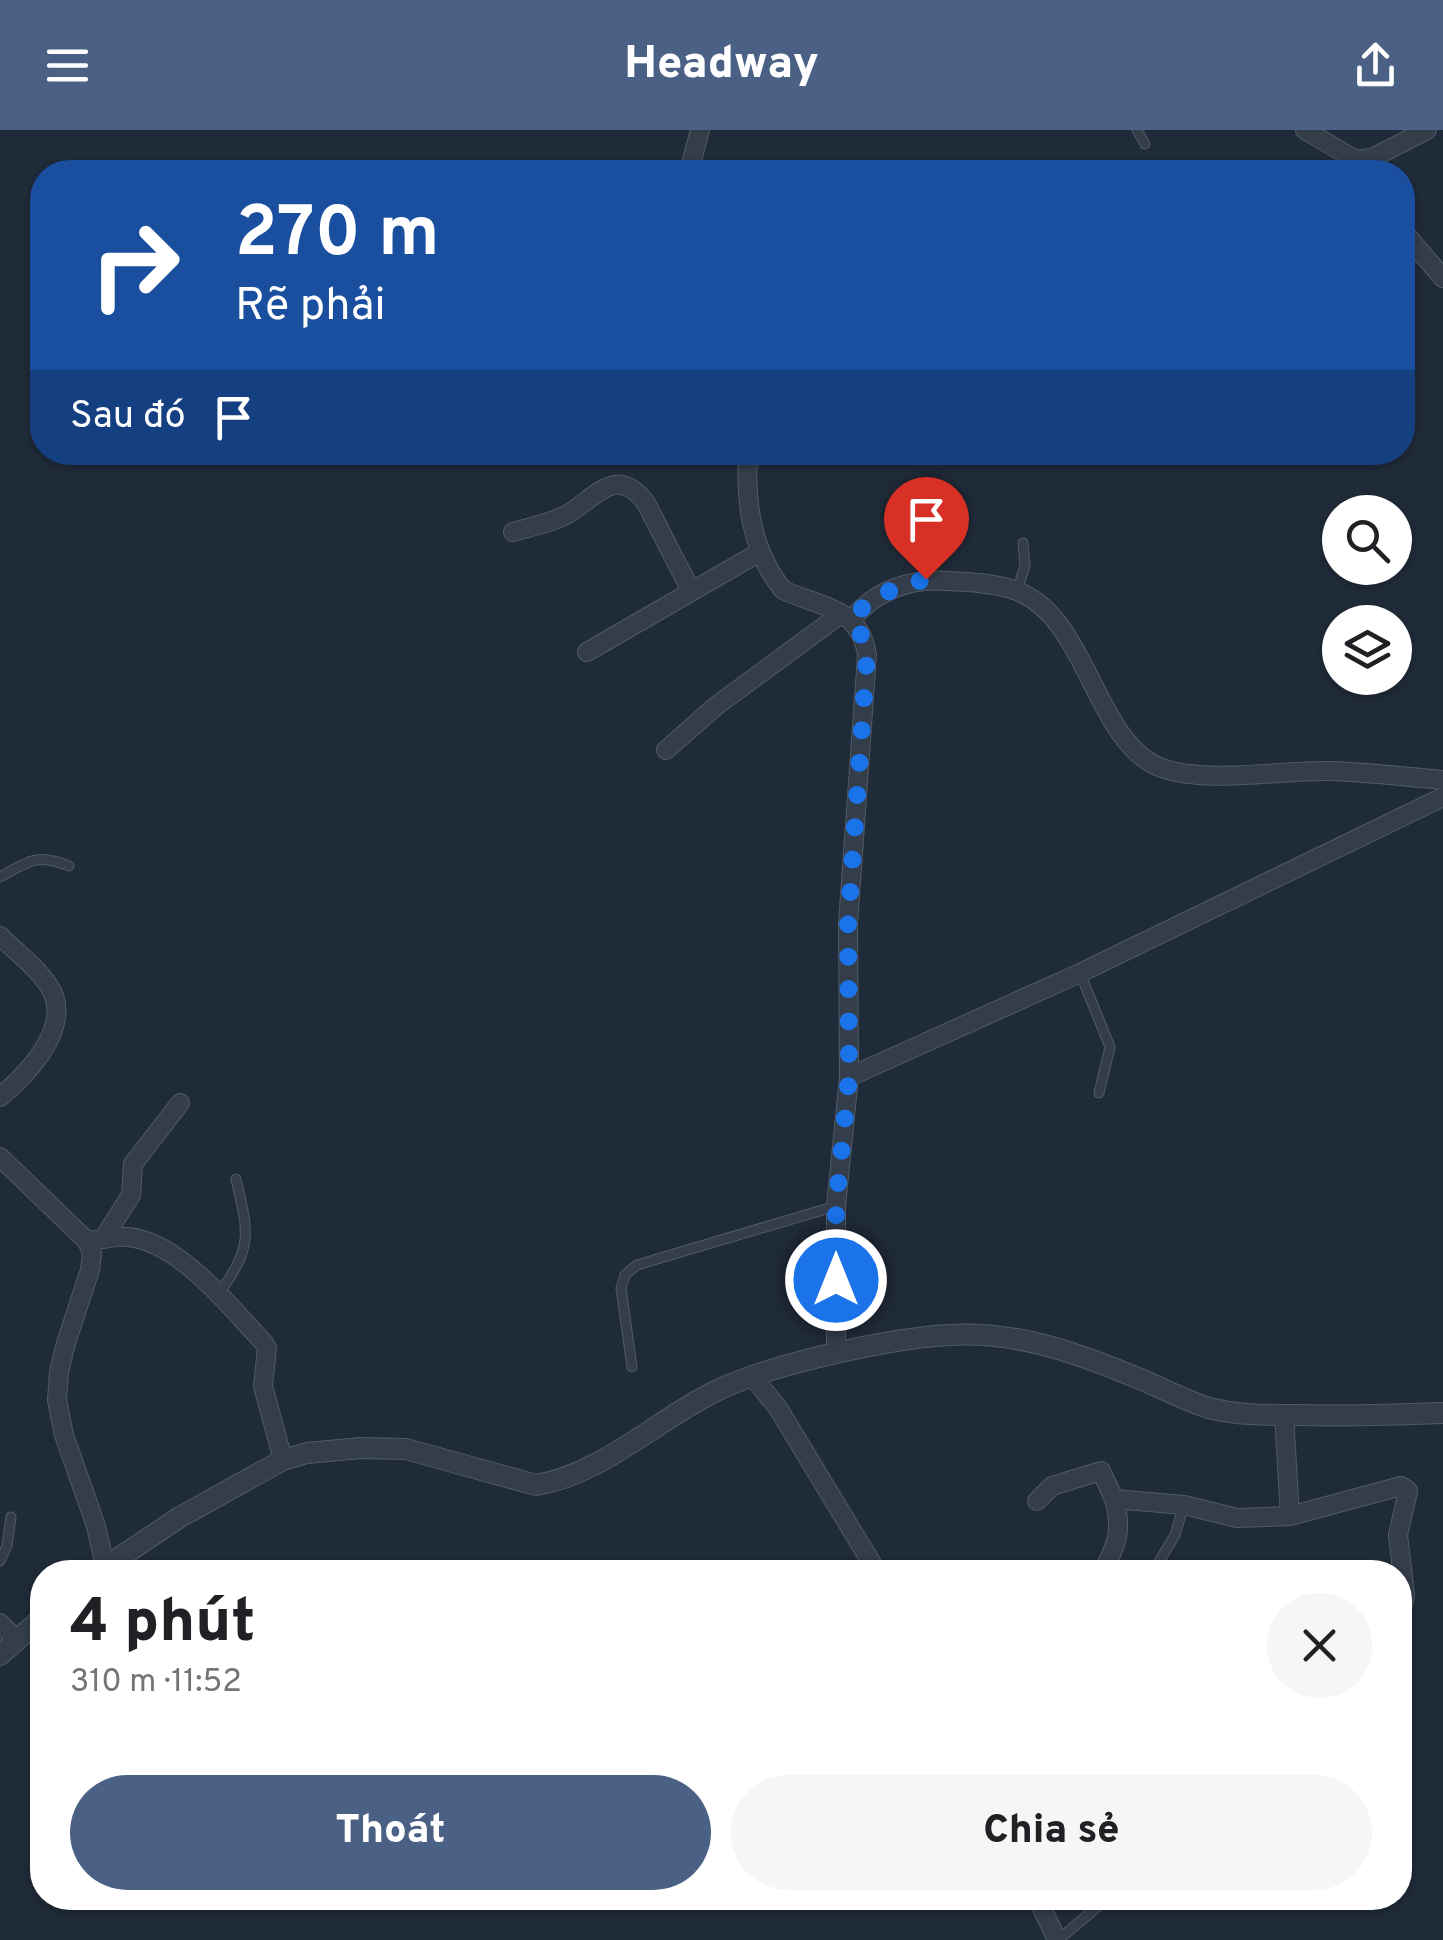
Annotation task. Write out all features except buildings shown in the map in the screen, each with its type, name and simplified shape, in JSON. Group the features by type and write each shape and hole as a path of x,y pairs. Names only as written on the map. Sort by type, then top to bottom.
{"street":[{"path":"1305,130 1351,160"},
{"path":"1369,160 1428,130"},
{"path":"691,160 695,131"},
{"path":"1415,245 1443,278"},
{"path":"748,465 750,520 760,552 783,590 846,616 865,642 867,655 848,924 849,1077 836,1206 836,1354"},
{"path":"513,532 565,516 606,486 626,486 637,491 646,503 690,589"},
{"path":"587,652 760,552"},
{"path":"666,750 716,706 867,601 926,579 982,583 1018,591 1042,607 1062,630 1131,746 1148,762 1164,769 1245,775 1326,771 1443,780"},
{"path":"849,1077 1080,973 1443,797"},
{"path":"0,936 44,981 56,1008 54,1024 34,1067 0,1097"},
{"path":"99,1560 57,1400 66,1343 90,1270 95,1240 131,1195 133,1164 180,1103"},
{"path":"0,1157 95,1240 126,1236 147,1241 172,1254 218,1295 267,1348 263,1386 283,1460"},
{"path":"117,1560 180,1517 283,1460 330,1450 406,1449 522,1482 553,1482 619,1450 715,1391 752,1376 836,1354 933,1336 1038,1341 1206,1407 1228,1412 1443,1413"},
{"path":"752,1376 778,1408 870,1560"},
{"path":"1284,1415 1290,1516"},
{"path":"1037,1501 1052,1486 1101,1471 1120,1522 1117,1544 1109,1560"},
{"path":"1114,1499 1184,1505 1237,1518 1290,1516 1401,1486 1408,1491 1398,1535 1401,1560"},
{"path":"0,1623 16,1639"},
{"path":"0,1655 30,1628"},
{"path":"1042,1910 1058,1940"}],"lane":[{"path":"1138,130 1144,144"},
{"path":"1018,591 1026,566 1023,543"},
{"path":"0,877 34,859 48,858 69,866"},
{"path":"1080,973 1110,1047 1099,1094"},
{"path":"218,1295 243,1257 248,1235 236,1178"},
{"path":"632,1367 620,1288 626,1275 638,1265 836,1206"},
{"path":"1160,1560 1175,1535 1184,1505"},
{"path":"0,1560 7,1546 11,1517"},
{"path":"1058,1940 1094,1910"}],"route":[{"path":"836,1280 836,1206 849,1077 848,924 867,655 865,642 852,619 867,601 926,579"}]}
